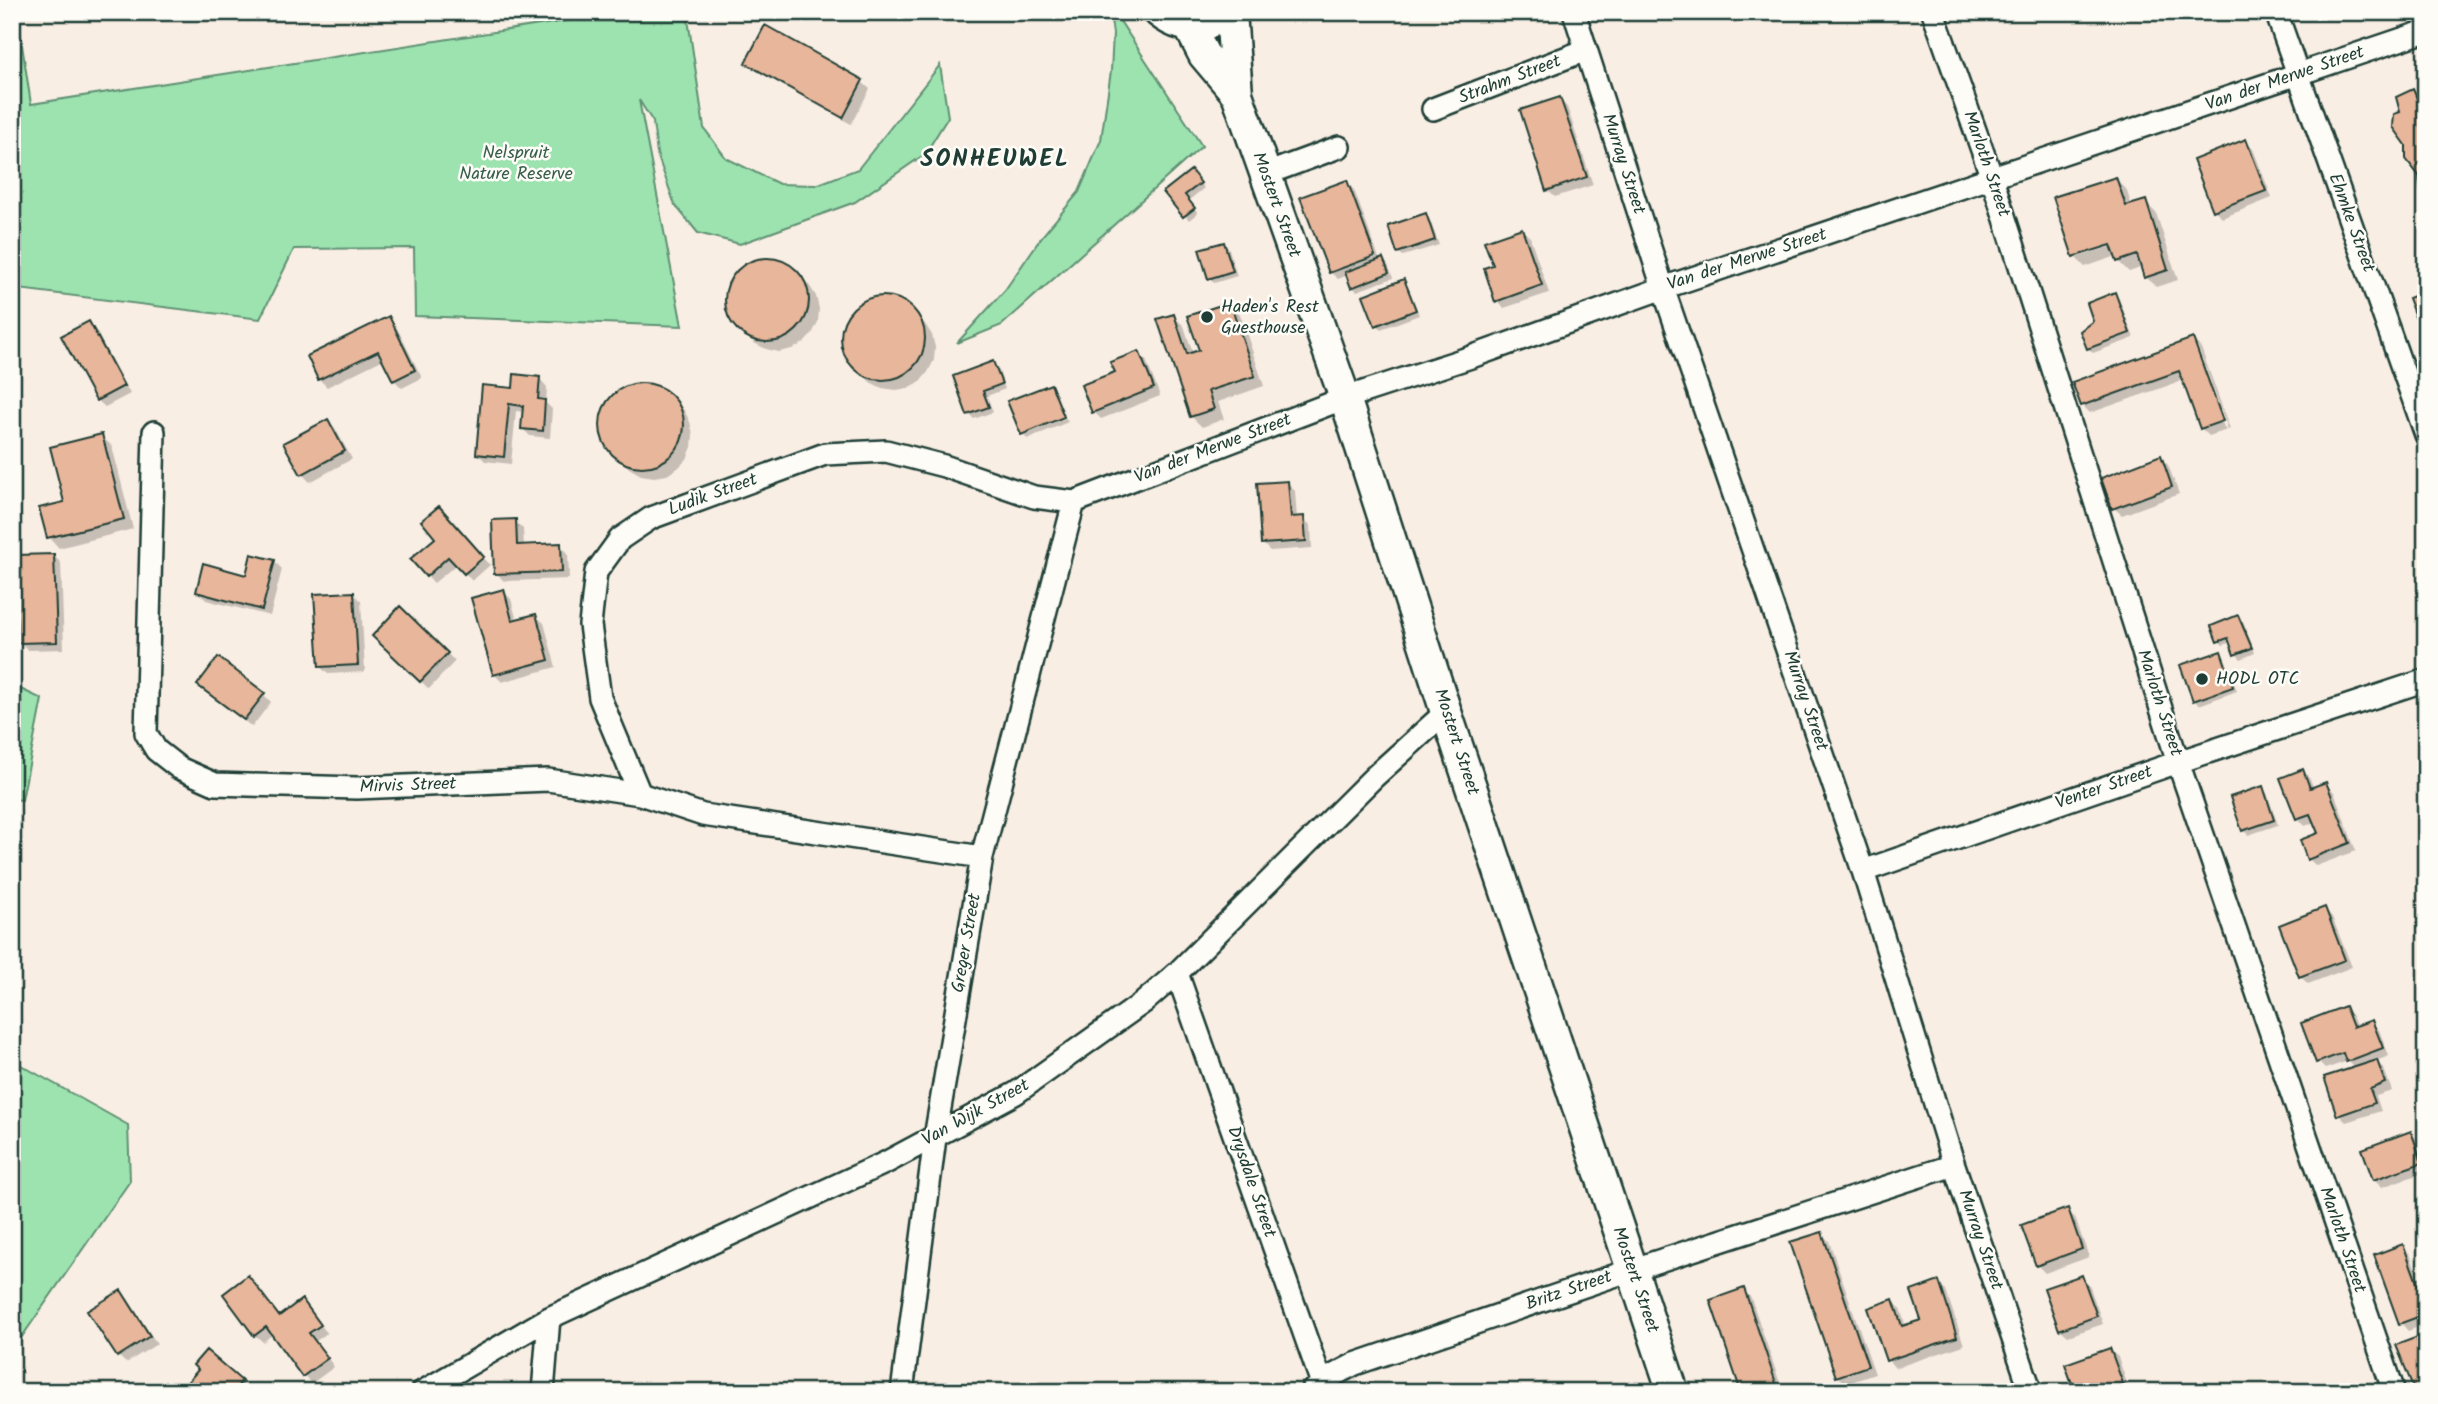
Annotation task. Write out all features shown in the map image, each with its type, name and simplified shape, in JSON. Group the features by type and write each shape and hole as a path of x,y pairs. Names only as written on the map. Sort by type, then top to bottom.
{"street":[{"path":"1158,12 1171,22 1189,26 1208,23 1223,12"},
{"name":"Mostert Street","path":"1231,12 1237,94 1345,398 1630,1270 1673,1392"},
{"name":"Murray Street","path":"1574,12 1662,288 1863,872 1954,1165 2031,1392"},
{"name":"Marloth Street","path":"1933,12 1992,178 2178,762 2394,1392"},
{"name":"Ehmke Street","path":"2276,12 2426,435"},
{"name":"Mostert Street","path":"1189,26 1204,55 1237,94"},
{"name":"Van der Merwe Street","path":"1074,502 1345,398 1471,357 1662,288 2426,31"},
{"name":"Strahm Street","path":"1433,110 1586,50"},
{"path":"1266,174 1339,147"},
{"name":"Mirvis Street","path":"153,432 146,733 156,750 179,768 215,784 357,788 548,780 640,794 703,815 982,857"},
{"name":"Ludik Street","path":"640,794 600,698 590,625 596,572 620,539 651,518 825,454 855,452 886,451 944,466 1034,497 1074,502"},
{"name":"Greger Street","path":"902,1392 935,1138 982,857 1074,502"},
{"name":"Venter Street","path":"1863,872 2178,762 2426,680"},
{"name":"Van Wijk Street","path":"422,1392 549,1318 935,1138 1016,1093 1144,1002 1177,973 1374,777 1446,712"},
{"name":"Drysdale Street","path":"1177,973 1319,1389"},
{"name":"Britz Street","path":"1319,1389 1355,1364 1630,1270 1954,1165"},
{"path":"543,1392 549,1318"}],"green space":[{"name":"Nelspruit Nature Reserve","path":"12,12 17,12 31,104 623,12 687,12 704,128 726,158 779,184 816,185 858,169 940,65 948,117 925,154 855,202 740,244 698,233 675,205 657,154 653,122 639,100 682,326 415,316 414,248 294,249 260,319 19,289 12,316"},
{"path":"1110,12 1114,12 1202,146 1002,325 957,343 1005,290 1043,235 1079,192 1101,140 1111,71 1113,34"},
{"path":"12,685 42,699 22,800 12,799"},
{"path":"12,1060 128,1125 130,1181 12,1351"}],"building":[{"path":"765,25 863,80 843,118 745,63"},
{"path":"2413,89 2419,103 2426,103 2426,199 2421,193 2419,176 2406,159 2406,145 2393,127 2394,114 2400,112 2396,97"},
{"path":"1560,97 1587,177 1546,191 1520,110"},
{"path":"2246,139 2266,191 2213,211 2193,160"},
{"path":"1191,170 1201,183 1185,195 1195,208 1183,217 1163,192"},
{"path":"2116,177 2126,206 2146,200 2168,270 2144,278 2137,255 2117,262 2111,245 2073,257 2053,197"},
{"path":"1347,180 1375,256 1329,273 1300,197"},
{"path":"1426,213 1435,240 1397,253 1388,226"},
{"path":"1522,228 1542,285 1495,302 1484,268 1493,265 1484,241"},
{"path":"1224,242 1233,271 1208,279 1199,249"},
{"path":"767,258 790,265 802,277 809,300 802,323 790,335 767,342 744,335 732,323 725,300 732,277 744,265"},
{"path":"1383,258 1389,273 1351,288 1345,272"},
{"path":"1404,279 1416,310 1375,326 1363,295"},
{"path":"2426,291 2426,334 2422,335 2408,298"},
{"path":"2115,292 2130,333 2087,349 2080,331 2093,321 2087,303"},
{"path":"883,296 906,303 918,315 925,338 918,361 906,373 883,380 860,373 848,361 841,338 848,315 860,303"},
{"path":"1230,302 1255,376 1208,391 1214,409 1190,417 1157,319 1174,314 1187,354 1199,350 1187,316"},
{"path":"389,316 415,370 393,381 378,351 318,380 307,356"},
{"path":"89,321 124,386 96,401 61,336"},
{"path":"2193,338 2223,421 2200,429 2179,371 2081,406 2072,382"},
{"path":"1139,351 1154,388 1092,413 1081,385 1115,372 1110,362"},
{"path":"993,361 1002,384 983,391 989,407 967,415 953,376"},
{"path":"514,374 540,377 538,399 545,400 543,431 521,429 523,406 509,404 504,457 476,454 482,385 513,388"},
{"path":"642,383 665,390 677,402 684,425 677,448 665,460 642,467 619,460 607,448 600,425 607,402 619,390"},
{"path":"1051,384 1064,417 1021,435 1007,401"},
{"path":"328,419 345,451 301,475 283,443"},
{"path":"102,434 124,519 47,538 39,508 64,502 50,447"},
{"path":"2161,455 2172,487 2112,509 2101,478"},
{"path":"1288,481 1291,517 1304,516 1306,541 1261,544 1257,483"},
{"path":"439,506 484,557 464,574 448,557 426,577 410,559 435,538 421,521"},
{"path":"516,519 517,545 561,543 562,572 494,574 492,520"},
{"path":"54,554 57,642 18,643 15,555"},
{"path":"251,554 275,560 262,610 196,592 203,563 246,575"},
{"path":"504,589 512,620 536,614 549,660 493,675 471,598"},
{"path":"354,592 358,665 319,667 314,594"},
{"path":"400,606 448,653 420,682 372,636"},
{"path":"2238,615 2252,648 2234,655 2228,638 2217,642 2211,626"},
{"path":"2221,651 2233,687 2193,701 2180,665"},
{"path":"218,657 265,693 244,720 197,685"},
{"path":"2303,769 2310,788 2326,782 2350,843 2307,860 2300,840 2318,833 2310,814 2296,819 2280,778"},
{"path":"2263,786 2274,820 2242,831 2230,797"},
{"path":"2325,907 2345,960 2299,977 2279,925"},
{"path":"2345,1006 2353,1027 2372,1020 2383,1048 2346,1062 2343,1053 2316,1063 2301,1023"},
{"path":"2377,1060 2385,1083 2370,1089 2375,1103 2337,1116 2324,1077"},
{"path":"2411,1131 2422,1163 2373,1180 2362,1149"},
{"path":"2068,1208 2082,1249 2036,1266 2021,1225"},
{"path":"1822,1232 1868,1366 1836,1377 1790,1242"},
{"path":"2403,1244 2426,1307 2426,1314 2399,1324 2374,1255"},
{"path":"248,1275 279,1316 302,1299 321,1325 309,1333 328,1358 302,1377 266,1327 254,1336 223,1294"},
{"path":"2082,1275 2097,1316 2059,1330 2044,1288"},
{"path":"1939,1281 1957,1337 1886,1361 1868,1308 1893,1299 1902,1326 1921,1320 1911,1291"},
{"path":"1744,1288 1779,1392 1741,1392 1710,1300"},
{"path":"121,1290 150,1336 117,1357 87,1311"},
{"path":"2426,1334 2426,1392 2415,1392 2396,1345"},
{"path":"2110,1348 2126,1392 2075,1392 2065,1364"},
{"path":"206,1350 242,1381 233,1392 224,1392 217,1386 212,1392 179,1392 198,1370 193,1365"}],"place":[{"name":"Haden's Rest Guesthouse","path":"1207,317"},
{"name":"HODL OTC","path":"2202,679"}],"district":[{"name":"SONHEUWEL","path":"995,159"}]}
